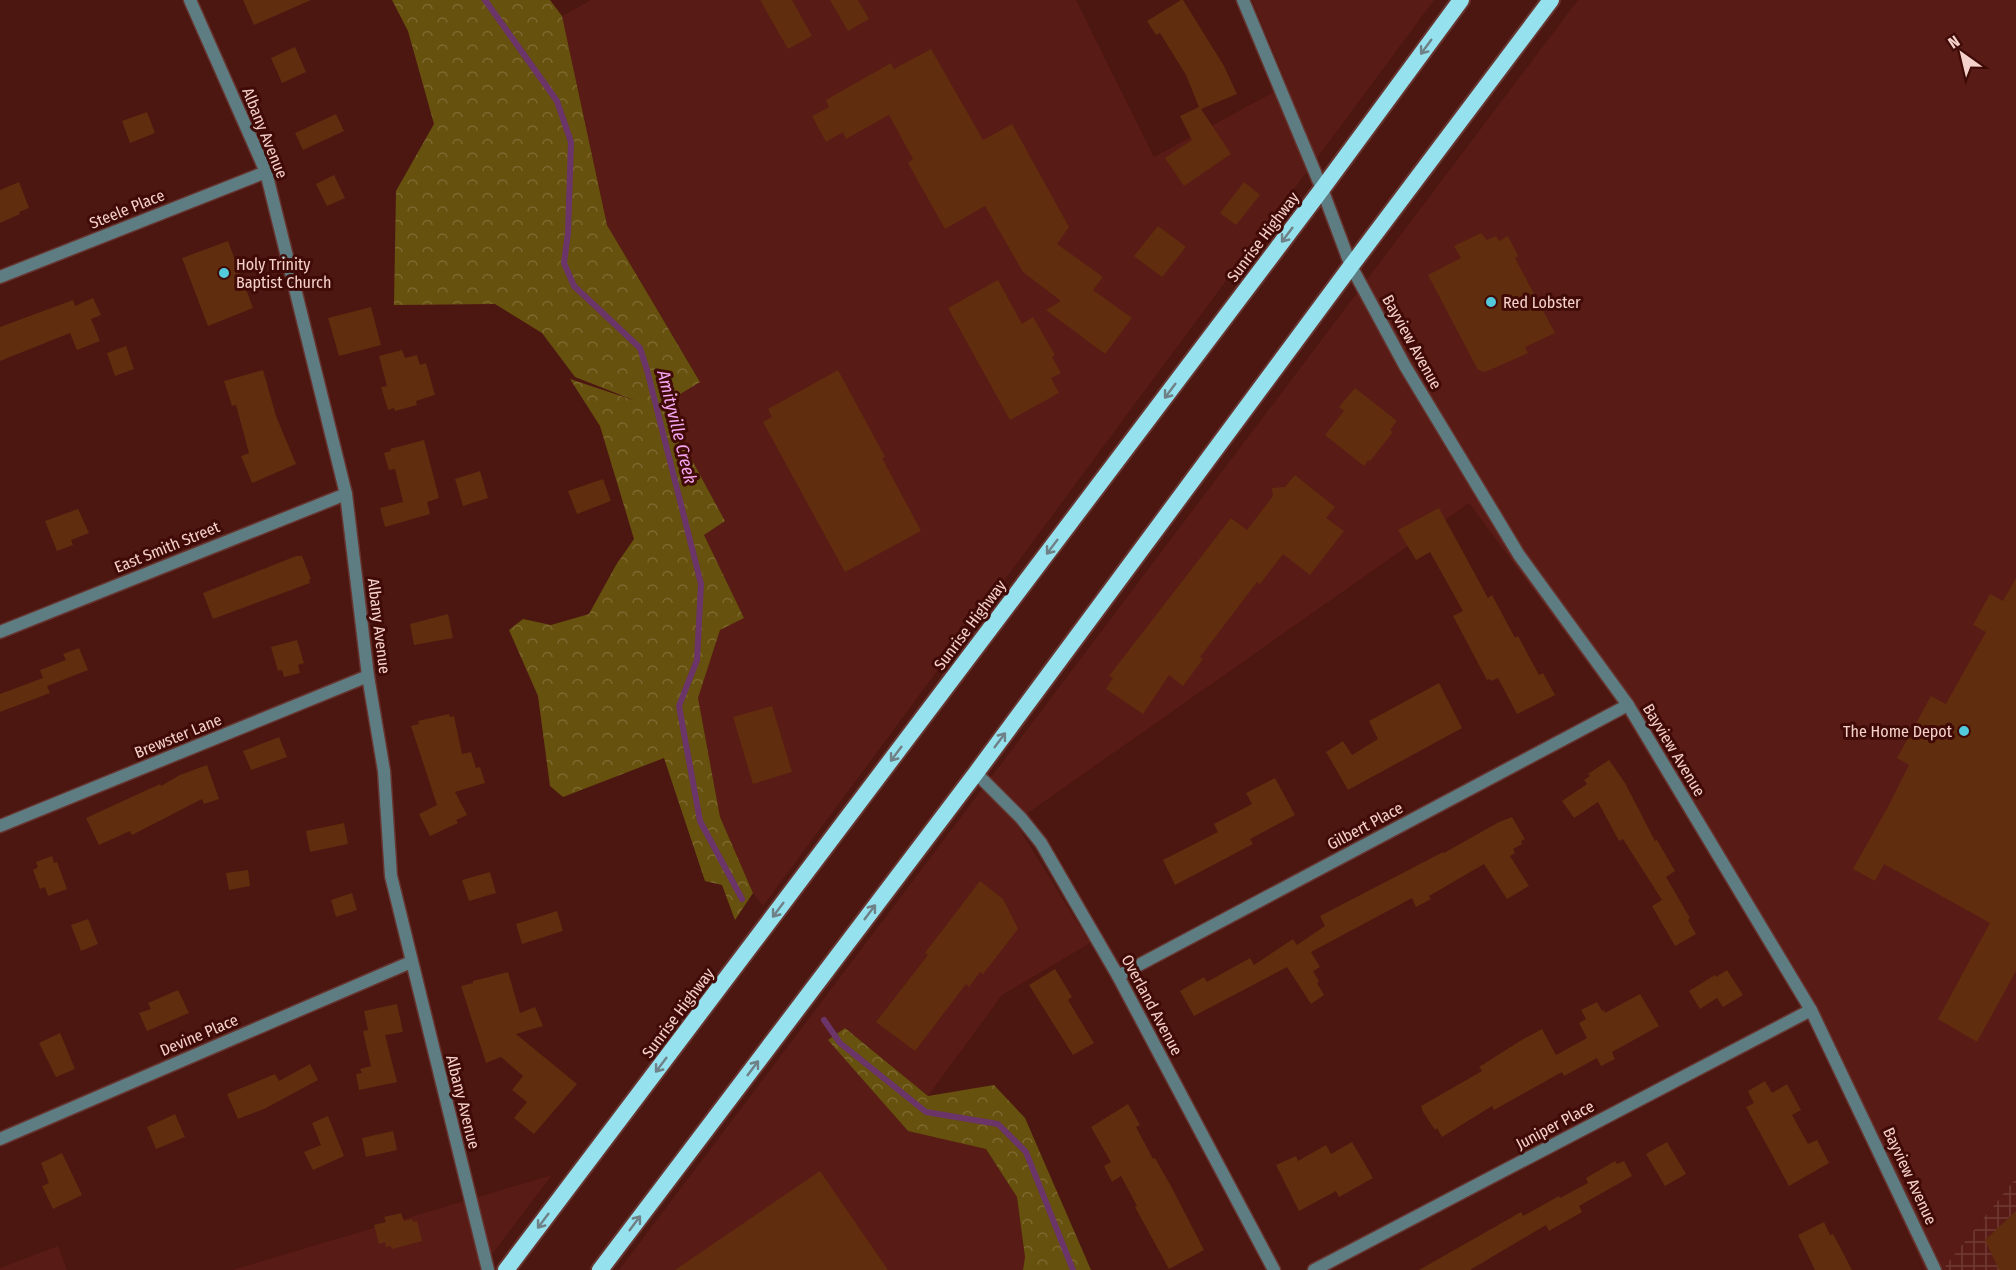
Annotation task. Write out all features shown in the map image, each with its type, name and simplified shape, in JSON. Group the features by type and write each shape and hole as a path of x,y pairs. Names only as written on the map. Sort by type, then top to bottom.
{"highway":[{"name":"Sunrise Highway","path":"506,1270 1322,189 1461,0"},
{"path":"600,1270 976,773 1551,0"}],"street":[{"name":"Albany Avenue","path":"190,0 266,172 346,494 369,676 384,771 391,876 489,1270"},
{"path":"1243,0 1322,189"},
{"name":"Steele Place","path":"0,277 266,172"},
{"name":"Bayview Avenue","path":"1322,189 1351,266 1405,366 1519,555 1628,705 1811,1010 1935,1270"},
{"name":"East Smith Street","path":"0,632 346,494"},
{"name":"Brewster Lane","path":"0,826 369,676"},
{"name":"Gilbert Place","path":"1118,976 1628,705"},
{"name":"Overland Avenue","path":"976,773 1021,818 1041,843 1118,976 1274,1270"},
{"name":"Devine Place","path":"0,1139 411,962"},
{"name":"Juniper Place","path":"1314,1270 1811,1010"}],"shaded area":[{"path":"591,0 1076,0 1154,157 1287,85 1252,0 1434,0 763,906 753,893 720,817 698,698 720,630 744,618 704,535 725,521 662,404 700,381 607,225 562,16"},
{"path":"1578,0 2016,0 2016,1178 1942,1270 1925,1270 1814,1029 1617,703 1469,503 1015,822 1090,943 1002,995 928,1096 845,1028 829,1040 908,1131 986,1149 1017,1197 1025,1257 1023,1270 619,1270"},
{"path":"552,1175 480,1270 232,1270"},
{"path":"2016,1178 2016,1270 1942,1270"},
{"path":"58,1246 67,1270 0,1270 0,1268"}],"green space":[{"path":"392,0 550,0 562,16 607,225 700,382 662,405 725,521 704,535 744,618 720,630 698,698 720,817 753,893 735,920 722,885 705,881 664,758 563,797 550,786 538,696 509,630 523,619 551,625 589,614 616,565 634,539 600,426 570,379 636,401 575,377 542,333 495,304 394,305 396,191 434,124 408,31"},
{"path":"845,1028 928,1096 994,1085 1025,1118 1091,1270 1023,1270 1025,1257 1017,1197 986,1149 908,1131 828,1040"}],"building":[{"path":"243,0 311,0 254,25"},
{"path":"760,0 792,0 812,36 788,49"},
{"path":"830,0 858,0 869,19 848,31"},
{"path":"1181,0 1224,66 1237,94 1201,109 1231,154 1184,186 1165,158 1192,140 1180,116 1199,107 1186,75 1160,33 1156,35 1147,21"},
{"path":"295,47 306,72 282,83 271,58"},
{"path":"931,49 983,140 1012,124 1069,227 1057,244 1103,277 1093,290 1132,318 1105,354 1046,310 1061,301 1023,272 985,206 945,229 908,163 913,159 889,115 846,139 843,132 826,142 812,116 829,107 826,100 891,63 894,69"},
{"path":"147,112 155,133 130,143 122,121"},
{"path":"336,114 344,131 303,150 295,133"},
{"path":"334,175 345,198 327,206 316,184"},
{"path":"19,182 29,208 0,223 0,190"},
{"path":"1244,182 1260,195 1236,225 1220,213"},
{"path":"1158,226 1186,247 1162,277 1134,256"},
{"name":"Red Lobster","path":"1481,233 1487,240 1496,236 1499,241 1508,236 1518,256 1515,258 1555,333 1525,347 1528,353 1485,372 1478,370 1428,275 1461,258 1454,246"},
{"path":"228,241 253,308 208,326 182,258"},
{"path":"998,280 1022,324 1033,317 1055,355 1052,357 1061,373 1051,378 1059,393 1010,420 948,308"},
{"path":"93,298 101,315 91,319 100,341 77,350 70,333 0,361 0,327 73,300 75,306"},
{"path":"371,307 381,345 339,356 328,318"},
{"path":"126,346 134,369 115,376 107,353"},
{"path":"402,350 405,358 417,355 420,365 426,363 435,395 416,401 417,405 395,411 394,408 388,410 381,387 387,386 379,356"},
{"path":"263,370 276,416 296,464 252,483 241,456 249,453 236,405 232,406 224,381"},
{"path":"838,370 885,457 882,458 921,531 845,572 763,422 772,417 768,409"},
{"path":"1355,388 1397,421 1390,430 1393,432 1364,466 1325,435 1344,411 1339,407"},
{"path":"424,440 439,498 427,502 430,514 385,527 380,508 403,502 395,469 389,470 384,453 391,451 390,449"},
{"path":"480,471 488,498 463,506 455,479"},
{"path":"1295,475 1335,507 1326,518 1344,531 1310,575 1283,554 1260,584 1257,582 1200,657 1203,659 1183,686 1169,675 1143,714 1106,689 1113,678 1109,676 1231,518 1247,530 1273,496 1272,488 1285,487"},
{"path":"603,479 611,501 577,514 568,491"},
{"path":"1439,508 1488,598 1492,595 1515,638 1518,636 1539,675 1543,673 1555,695 1517,714 1498,678 1487,680 1453,616 1463,611 1430,552 1416,560 1398,530"},
{"path":"78,509 89,533 71,540 73,545 57,551 45,521"},
{"path":"296,556 302,556 311,579 310,583 213,619 203,593"},
{"path":"2016,578 2016,971 1977,1042 1938,1019 1990,923 1884,864 1875,881 1853,869 1909,765 1897,758 1931,696 1946,704 1986,632 1973,625 1990,594 2003,601"},
{"path":"448,614 453,638 414,645 410,624"},
{"path":"297,640 304,663 298,665 300,673 284,677 282,670 278,671 271,647"},
{"path":"79,648 88,670 47,686 50,693 0,712 0,694 43,678 40,670 66,660 63,654"},
{"path":"1439,683 1462,728 1348,790 1326,752 1343,741 1352,755 1378,739 1369,721"},
{"path":"772,706 792,772 753,784 733,717"},
{"path":"449,714 450,717 454,716 462,754 471,752 476,768 480,767 485,783 455,792 467,815 456,820 458,823 430,836 419,814 437,805 411,726 419,724 418,721"},
{"path":"279,737 287,757 251,770 243,751"},
{"path":"1609,760 1625,783 1655,841 1657,840 1675,871 1666,877 1690,918 1688,920 1696,934 1675,946 1652,906 1662,900 1623,839 1619,841 1598,802 1574,818 1562,801 1587,784 1584,780 1590,776 1588,774"},
{"path":"207,765 219,799 204,804 202,799 132,835 130,831 99,845 86,818"},
{"path":"1275,778 1295,815 1250,839 1253,844 1175,885 1163,860 1218,832 1214,824 1252,804 1246,793"},
{"path":"1512,817 1525,839 1521,841 1522,844 1513,849 1515,853 1510,856 1529,886 1507,899 1484,864 1429,896 1431,899 1416,907 1412,898 1311,952 1320,967 1313,971 1324,995 1311,1004 1287,967 1194,1016 1180,991 1204,977 1207,982 1250,958 1254,965 1293,939 1297,945 1325,926 1320,916"},
{"path":"344,823 348,844 310,852 306,831"},
{"path":"52,856 54,863 57,862 67,889 48,896 45,887 40,889 33,870 38,867 36,862"},
{"path":"248,870 250,886 229,890 226,873"},
{"path":"490,872 496,893 469,901 462,880"},
{"path":"980,881 1003,899 1018,929 983,974 980,972 969,987 966,984 915,1051 876,1022 928,955 925,953"},
{"path":"352,893 357,910 336,917 331,900"},
{"path":"557,911 563,931 522,944 516,924"},
{"path":"88,919 98,944 81,951 71,925"},
{"path":"1055,969 1072,997 1068,1000 1094,1043 1073,1055 1029,985"},
{"path":"1727,970 1743,995 1723,1007 1717,998 1700,1009 1689,991"},
{"path":"508,972 520,1013 535,1007 543,1026 516,1034 577,1084 534,1134 514,1118 527,1102 512,1090 523,1076 501,1057 486,1063 461,986"},
{"path":"178,990 189,1013 147,1031 139,1013 151,1009 148,1003"},
{"path":"1640,994 1659,1026 1612,1052 1615,1059 1601,1066 1597,1058 1564,1076 1562,1072 1494,1110 1492,1106 1442,1137 1423,1112 1421,1106 1482,1071 1479,1067 1542,1029 1556,1055 1587,1038 1579,1023 1586,1019 1581,1010 1597,1002 1605,1013"},
{"path":"397,1004 403,1032 385,1035 397,1082 359,1090 356,1074 362,1073 360,1069 371,1066 363,1031 368,1030 364,1011"},
{"path":"60,1033 75,1069 56,1077 39,1043"},
{"path":"310,1064 318,1080 264,1109 238,1119 227,1094 275,1074 279,1081"},
{"path":"1765,1081 1772,1093 1787,1084 1801,1110 1792,1115 1808,1144 1817,1140 1829,1163 1789,1186 1746,1107 1754,1103 1748,1091"},
{"path":"1128,1104 1140,1125 1136,1127 1172,1188 1204,1250 1169,1269 1121,1176 1112,1182 1104,1166 1111,1162 1091,1127"},
{"path":"175,1114 185,1137 156,1149 147,1127"},
{"path":"328,1116 344,1156 313,1170 304,1152 321,1145 312,1123"},
{"path":"393,1131 397,1150 366,1157 362,1138"},
{"path":"1352,1142 1373,1178 1339,1197 1336,1191 1299,1211 1276,1165 1296,1156 1298,1161 1326,1145 1331,1154"},
{"path":"1667,1142 1686,1174 1665,1186 1646,1154"},
{"path":"62,1153 82,1195 53,1209 42,1186 49,1183 41,1163"},
{"path":"1615,1161 1617,1164 1624,1161 1632,1176 1579,1206 1582,1212 1549,1231 1546,1225 1470,1270 1419,1270 1521,1212 1523,1216 1588,1183 1586,1178"},
{"path":"820,1171 888,1270 675,1270"},
{"path":"2016,1211 2016,1270 1999,1270 1985,1240"},
{"path":"401,1213 404,1221 412,1219 413,1222 417,1221 422,1241 392,1249 391,1246 386,1247 385,1242 379,1244 374,1225 386,1222 384,1217"},
{"path":"1824,1222 1852,1270 1815,1270 1798,1235"}],"waterway":[{"name":"Amityville Creek","path":"485,0 557,101 571,142 568,233 564,263 574,286 640,348 647,370 701,584 697,660 679,706 700,821 742,899"},
{"name":"Amityville Creek","path":"824,1020 840,1043 926,1112 998,1124 1026,1152 1073,1270"}],"place":[{"name":"Holy Trinity Baptist Church","path":"224,273"},
{"name":"Red Lobster","path":"1491,302"},
{"name":"The Home Depot","path":"1964,731"}]}
